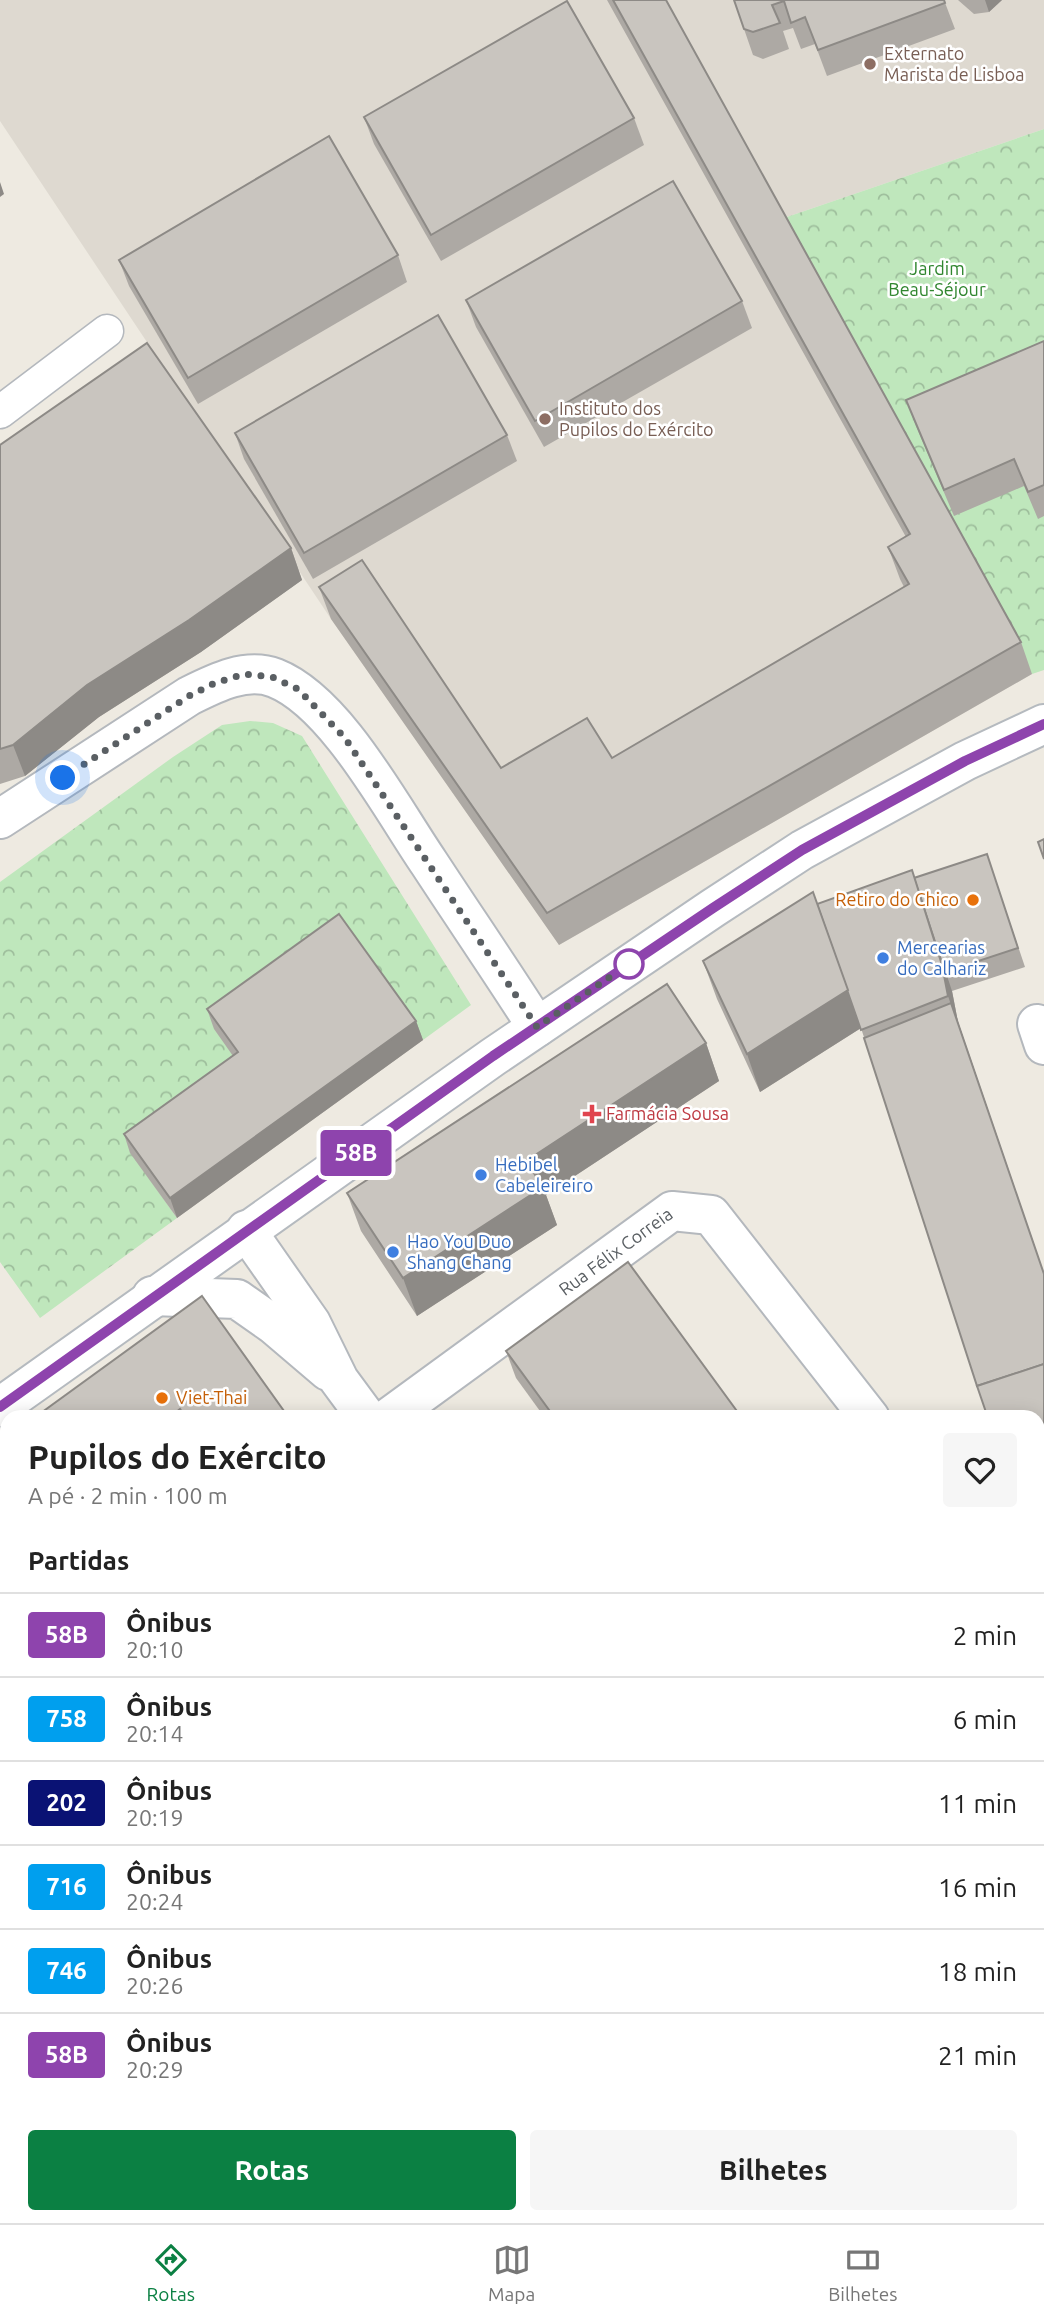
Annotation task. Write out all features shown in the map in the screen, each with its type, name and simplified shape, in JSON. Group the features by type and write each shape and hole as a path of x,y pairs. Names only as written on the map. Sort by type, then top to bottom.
{"street":[{"path":"0,819 189,696 215,683 244,674 272,677 298,689 345,738 537,1027"},
{"path":"3,1398 537,1027 802,850 965,761 1044,724"},
{"name":"Rua Félix Correia","path":"399,1410 672,1211 711,1215 864,1410"},
{"path":"246,1230 311,1323 339,1380 360,1410"},
{"path":"152,1296 237,1299 274,1325 339,1380"}],"lane":[{"path":"0,412 107,331"}],"shaded area":[{"name":"Instituto dos Pupilos do Exército","path":"0,0 1044,0 1044,129 781,219 1032,674 559,945 331,619 0,121"}],"green space":[{"name":"Jardim Beau-Séjour","path":"1044,129 1044,670 1032,674 781,219"},
{"path":"250,721 273,723 302,736 471,1005 423,1040 346,933 214,1028 245,1071 131,1153 177,1218 40,1318 0,1262 0,882 173,757 222,725"}],"building":[{"path":"613,0 666,0 1021,642 547,913 319,587 362,560 501,768 587,718 612,758 909,584 888,547 910,534"},
{"path":"734,0 944,0 945,3 818,50 805,17 791,23 784,1 772,5 780,23 753,32 744,29"},
{"path":"567,1 634,118 431,235 364,117"},
{"path":"329,136 398,255 188,378 119,260"},
{"path":"673,181 742,301 535,421 466,300"},
{"path":"438,315 507,435 304,553 235,433"},
{"path":"1044,341 1044,485 1028,492 1014,459 944,490 906,400"},
{"path":"147,343 291,548 189,620 87,685 13,745 0,749 0,445"},
{"path":"1044,839 1044,859 1038,842"},
{"path":"987,854 1018,948 945,972 914,878"},
{"path":"912,870 942,965 948,996 861,1030 817,904"},
{"path":"813,892 848,990 747,1054 703,961"},
{"path":"339,914 416,1021 170,1198 124,1134 238,1052 207,1009"},
{"path":"667,984 706,1043 526,1161 543,1187 403,1278 347,1193"},
{"path":"951,1003 1044,1274 1044,1364 977,1386 864,1038"},
{"path":"628,1262 736,1410 549,1410 506,1351"},
{"path":"202,1296 283,1410 180,1409 45,1410"},
{"path":"1044,1364 1044,1410 985,1410 977,1386"}],"bus line":[{"name":"58B","path":"0,1407 152,1296 493,1056 713,908 802,850 965,761 1044,724"}],"place":[{"name":"Externato Marista de Lisboa","path":"870,64"},
{"name":"Instituto dos Pupilos do Exército","path":"545,419"},
{"name":"Retiro do Chico","path":"973,900"},
{"name":"Mercearias do Calhariz","path":"883,958"},
{"name":"Farmácia Sousa","path":"592,1114"},
{"name":"Hebibel Cabeleireiro","path":"481,1175"},
{"name":"Hao You Duo Shang Chang","path":"393,1252"},
{"name":"Viet-Thai","path":"162,1398"}],"route":[{"path":"63,778 189,696 215,683 244,674 272,677 298,689 345,738 537,1027 629,964"}]}
